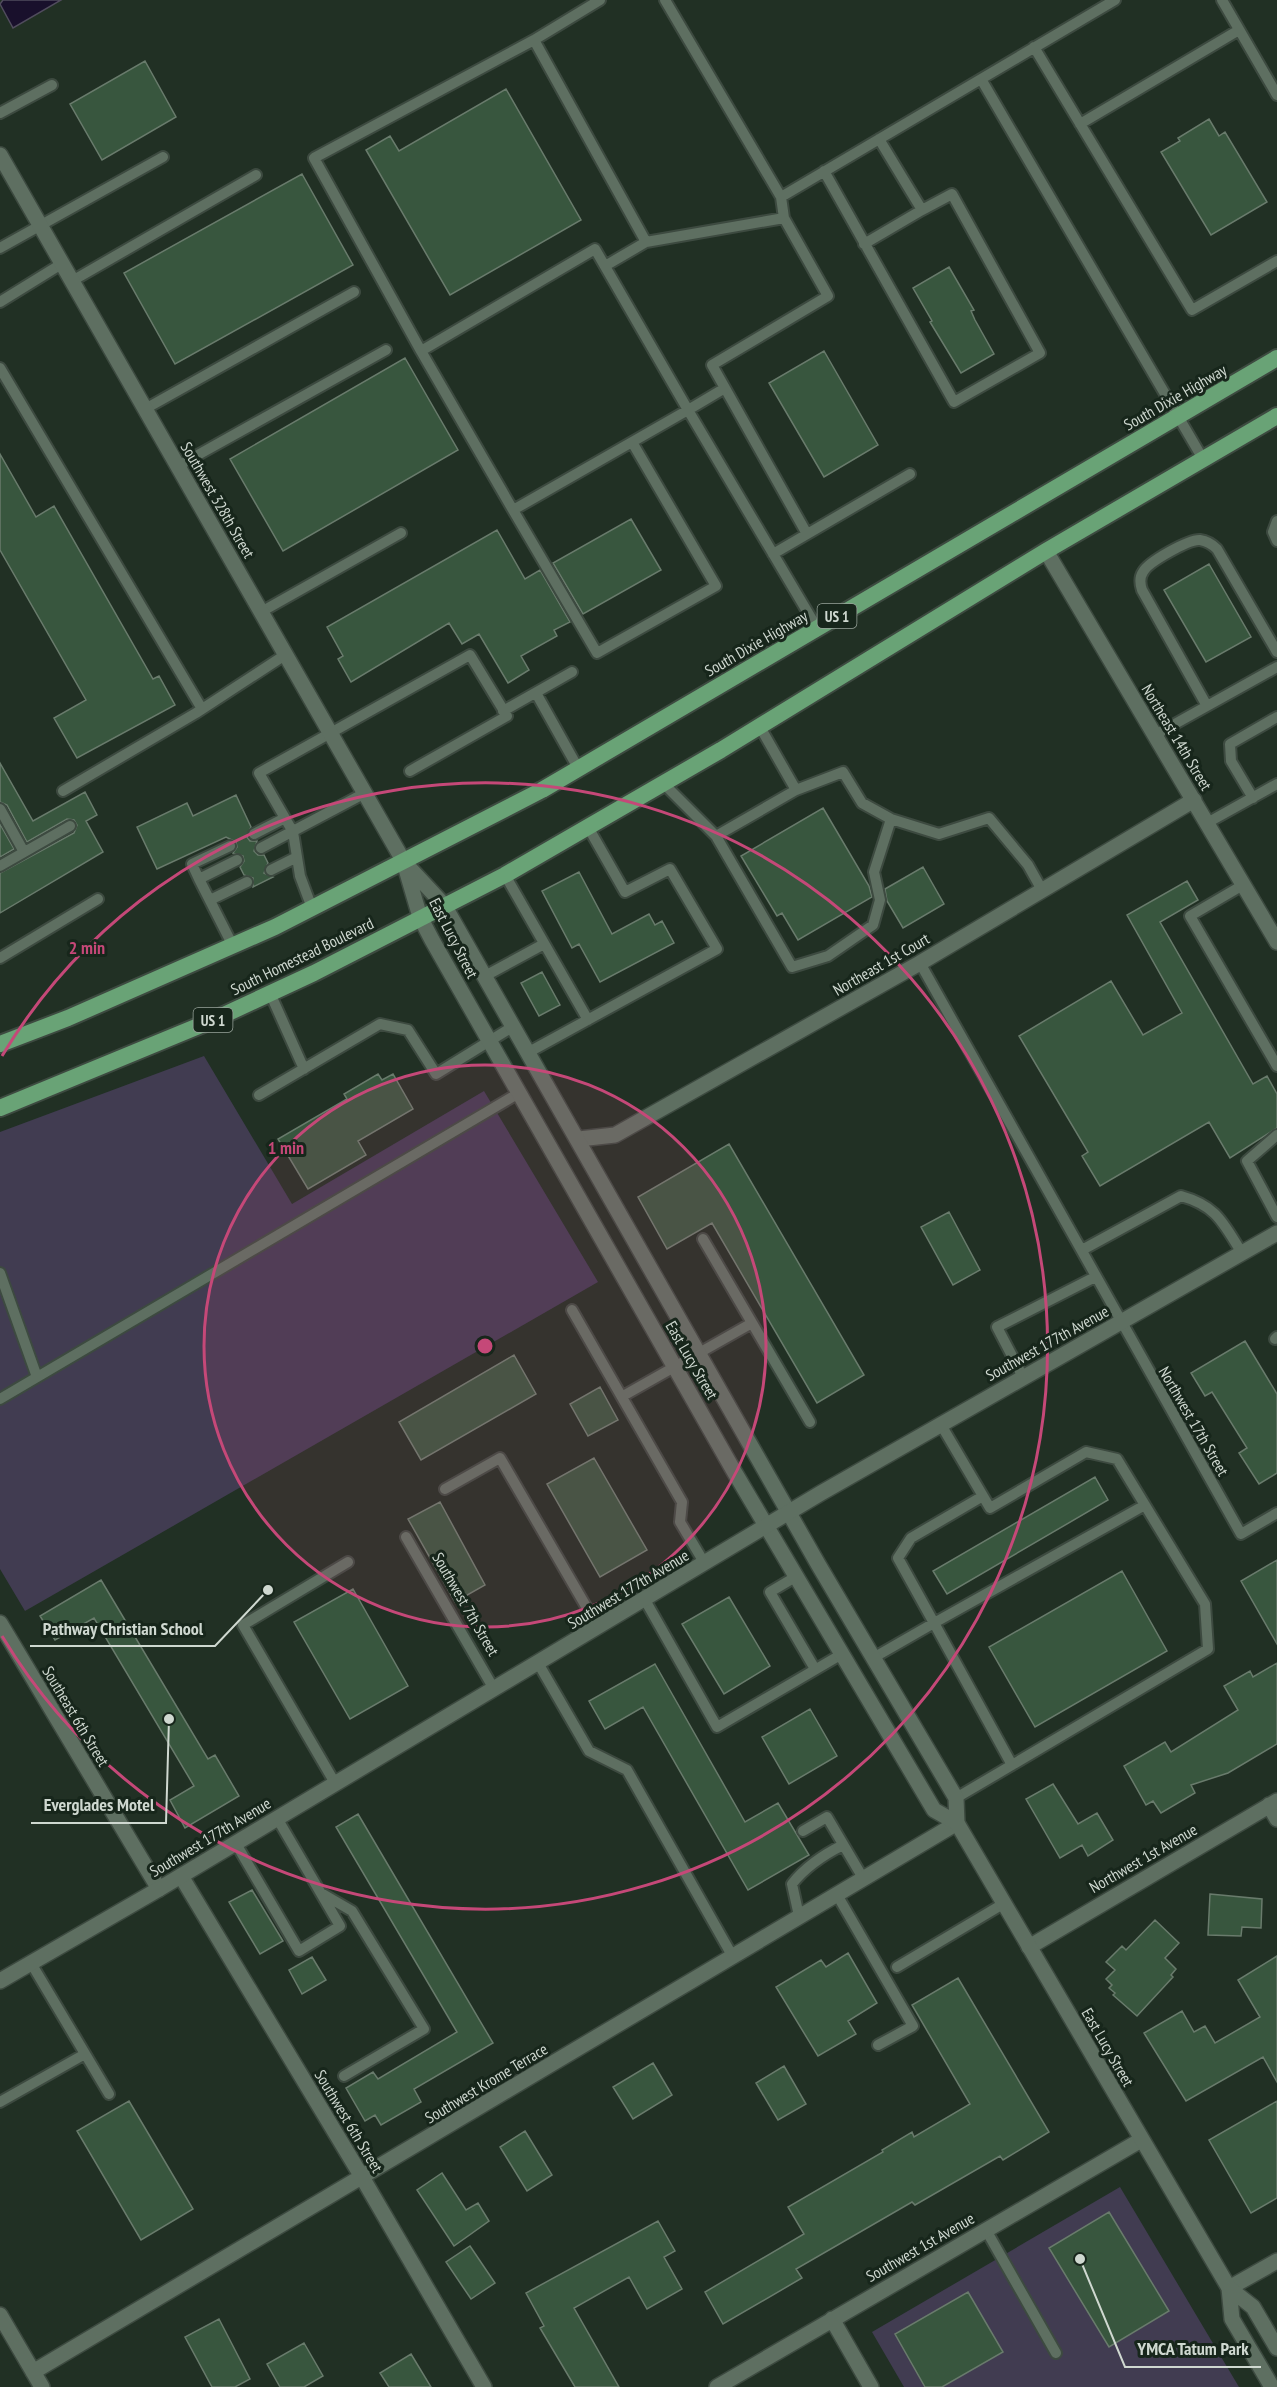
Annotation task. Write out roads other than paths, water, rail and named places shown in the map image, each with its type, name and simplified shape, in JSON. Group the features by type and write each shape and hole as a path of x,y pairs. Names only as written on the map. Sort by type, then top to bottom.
{"highway":[{"name":"South Dixie Highway","path":"404,862 578,768 1277,358"},
{"name":"US 1","path":"420,917 505,874 663,784 1046,551 1277,416"},
{"name":"US 1","path":"0,1044 68,1018 233,946 404,862"},
{"name":"South Homestead Boulevard","path":"0,1108 96,1070 270,993 420,917"}],"street":[{"name":"Southwest 328th Street","path":"0,155 404,862"},
{"name":"Northeast 14th Street","path":"1046,551 1277,942"},
{"name":"Northeast 1st Court","path":"579,1139 615,1135 920,963 1194,800"},
{"name":"East Lucy Street","path":"404,862 444,905 873,1658 956,1798 957,1823 1229,2288 1253,2307 1277,2348"},
{"name":"East Lucy Street","path":"404,862 420,917 676,1368 934,1810 957,1823"},
{"path":"568,1178 592,1164"},
{"name":"Southwest 177th Avenue","path":"0,1981 181,1876 940,1423 1277,1233"},
{"path":"612,1256 636,1242"},
{"name":"Southeast 6th Street","path":"0,1623 159,1889"},
{"name":"Northwest 1st Avenue","path":"1029,1947 1274,1808"},
{"name":"Southwest Krome Terrace","path":"33,2372 957,1823"},
{"name":"Southwest 6th Street","path":"181,1876 362,2177 484,2387"},
{"name":"Southwest 1st Avenue","path":"723,2385 832,2319 1141,2140"},
{"path":"1229,2288 1277,2261"},
{"name":"East Lucy Street","path":"1229,2288 1232,2319 1272,2387"},
{"path":"0,2315 42,2387"},
{"path":"832,2319 871,2387"}],"lane":[{"path":"600,0 534,40 314,158 421,351 597,653 716,586 632,442"},
{"path":"665,0 781,197 784,218 828,296 712,365 807,534"},
{"path":"781,197 1115,0"},
{"path":"1222,0 1277,95"},
{"path":"1080,124 1239,30"},
{"path":"534,40 646,242"},
{"path":"1034,47 1192,310 1277,261"},
{"path":"981,79 1203,459"},
{"path":"0,114 52,85"},
{"path":"879,139 922,210"},
{"path":"0,248 163,157"},
{"path":"824,171 864,244 954,402 1040,353 952,194 864,244"},
{"path":"72,281 256,175"},
{"path":"605,266 646,242 784,218"},
{"path":"421,351 595,249 817,628"},
{"path":"0,302 63,263"},
{"path":"145,409 354,292"},
{"path":"178,466 386,350"},
{"path":"0,368 202,709"},
{"path":"513,510 725,388"},
{"path":"773,554 910,474"},
{"path":"1277,521 1273,532 1277,541"},
{"path":"261,612 401,533"},
{"path":"1207,706 1142,590 1140,581 1142,572 1149,565 1188,542 1198,539 1209,542 1217,549 1277,652"},
{"path":"63,791 202,709 285,655"},
{"path":"312,908 300,876 293,832 260,774 470,655 507,716 410,771"},
{"path":"1155,735 1277,667"},
{"path":"503,711 572,672"},
{"path":"536,693 578,768"},
{"path":"1252,798 1231,761 1230,744 1277,717"},
{"path":"760,727 796,790"},
{"path":"716,836 796,790 843,772 862,803 891,819 939,834 989,818 1028,865 1042,890"},
{"path":"663,784 716,836 792,967 828,956 873,925 880,900 874,872 891,819"},
{"path":"1207,823 1277,784"},
{"path":"261,848 365,793"},
{"path":"0,809 24,852"},
{"path":"254,834 285,818"},
{"path":"0,866 70,826"},
{"path":"529,1052 717,948 670,869 625,892 588,827"},
{"path":"230,846 192,864 233,946"},
{"path":"271,870 297,857"},
{"path":"200,879 237,860"},
{"path":"505,874 588,1020"},
{"path":"210,900 247,882"},
{"path":"1243,885 1190,916 1277,1066"},
{"path":"0,958 98,899"},
{"path":"485,976 544,944"},
{"name":"Northwest 17th Street","path":"920,963 1241,1534 1277,1513"},
{"path":"270,993 304,1069"},
{"path":"259,1095 380,1024 408,1030 435,1074 514,1026"},
{"path":"0,1399 519,1093"},
{"path":"1277,1135 1247,1161 1277,1217"},
{"path":"1082,1250 1181,1196 1202,1202 1218,1215 1242,1253"},
{"path":"703,1239 810,1422"},
{"path":"0,1273 38,1377"},
{"path":"1023,1377 997,1327 1095,1277"},
{"path":"572,1310 682,1502 680,1522 705,1564"},
{"path":"623,1396 701,1354 752,1323"},
{"path":"940,1423 990,1508 1086,1452 1117,1459 1205,1604 1208,1649 956,1798"},
{"path":"445,1489 500,1458 598,1627"},
{"path":"983,1496 911,1538 898,1558 1012,1765"},
{"path":"873,1658 1145,1505"},
{"name":"Southwest 7th Street","path":"406,1537 494,1689"},
{"path":"335,1783 243,1625 348,1562"},
{"path":"797,1576 770,1592 815,1669"},
{"path":"645,1600 717,1727 842,1654"},
{"path":"538,1663 589,1751 627,1770 733,1957"},
{"path":"803,1831 826,1817 863,1878"},
{"path":"236,1842 299,1951 340,1926 277,1818"},
{"path":"799,1916 792,1884 821,1856 843,1845"},
{"path":"320,1892 352,1911 424,2029 344,2076"},
{"path":"836,1893 913,2026 878,2045"},
{"path":"897,1967 1004,1904"},
{"path":"31,1963 109,2094"},
{"path":"0,2102 85,2054"},
{"path":"986,2230 1056,2353"}],"place":[{"name":"Pathway Christian School","path":"268,1590"},
{"name":"Everglades Motel","path":"169,1719"},
{"name":"YMCA Tatum Park","path":"1080,2259"}]}
